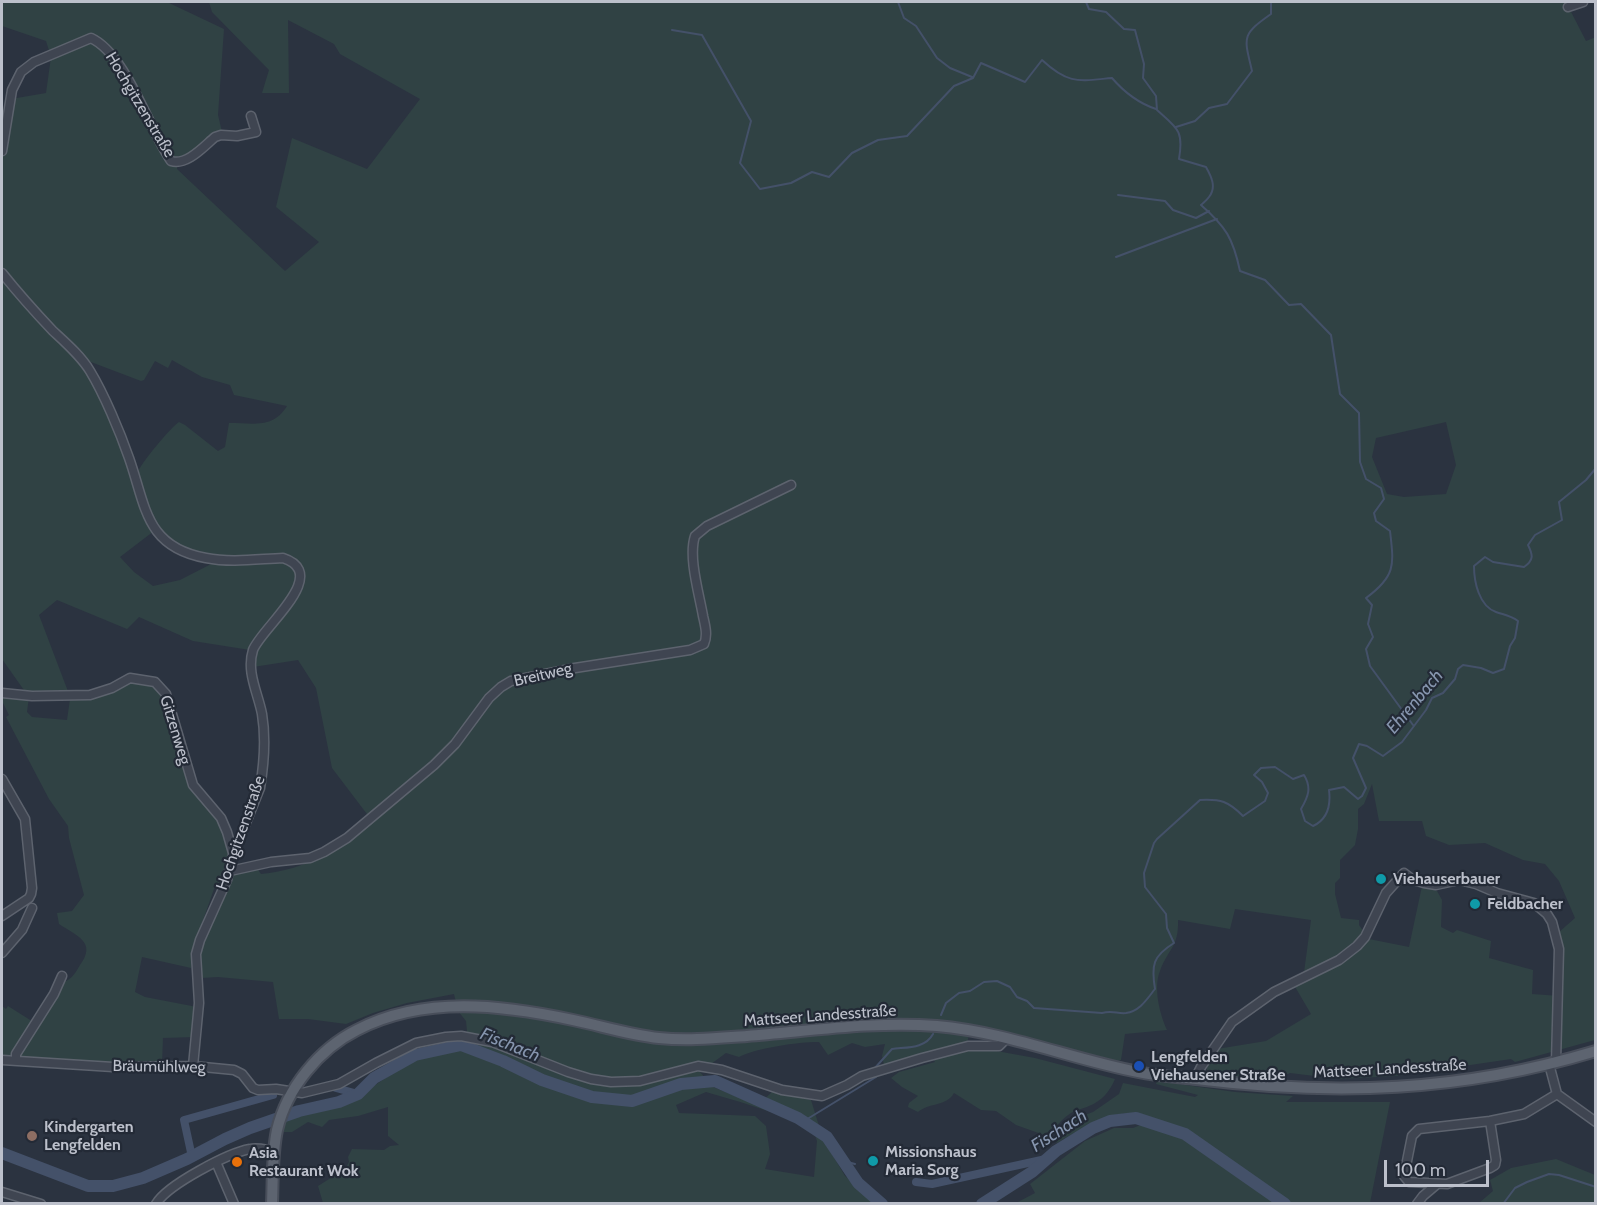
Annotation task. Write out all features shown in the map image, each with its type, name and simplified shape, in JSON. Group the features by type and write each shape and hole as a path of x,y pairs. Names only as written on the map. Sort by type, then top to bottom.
{"main road":[{"name":"Mattseer Landesstraße","path":"272,1203 273,1151 277,1131 286,1104 318,1059 335,1044 357,1030 394,1016 454,1006 522,1011 659,1038 693,1040 894,1024 941,1026 1006,1039 1138,1073 1268,1087 1364,1089 1465,1081 1553,1063 1596,1051"}],"street":[{"path":"1568,7 1583,2"},
{"name":"Hochgitzenstraße","path":"2,151 12,90 21,72 34,62 92,38 105,47 118,64 171,161 177,163 185,161 215,137 256,132 251,116"},
{"name":"Hochgitzenstraße","path":"2,273 32,309 89,369 123,444 143,508 154,529 174,547 200,557 220,560 283,558 291,561 297,567 301,578 299,587 262,636 253,652 252,676 262,715 264,735 262,777 260,788 233,855 230,871 196,954 199,1011 193,1066"},
{"name":"Breitweg","path":"230,871 271,862 310,858 347,838 434,765 455,744 489,698 512,681 564,670 690,650 704,644 705,623 692,552 695,536 707,526 791,485"},
{"name":"Gitzenweg","path":"2,693 90,695 112,688 130,678 155,682 166,694 188,774 193,785 221,818 233,855"},
{"path":"2,779 25,819 32,894 2,916"},
{"path":"1195,1079 1232,1022 1274,992 1339,960 1357,946 1365,937 1386,893 1404,873 1413,880 1436,885 1459,880 1476,884 1497,893 1534,903 1547,914 1552,922 1559,950 1553,1063 1557,1094 1596,1122"},
{"path":"2,953 22,930 32,908"},
{"path":"16,1061 16,1053 54,994 62,976"},
{"name":"Bräumühlweg","path":"2,1060 113,1067 193,1066 234,1070 242,1074 253,1088 258,1090 276,1089 302,1093 339,1084 403,1048 430,1039 461,1036 492,1042 568,1072 611,1082 640,1081 698,1066 722,1070 782,1090 822,1096 870,1074 968,1046 999,1046 1006,1039"},
{"path":"1490,1121 1497,1160 1495,1165 1447,1184 1409,1182 1405,1179 1412,1136 1415,1131 1524,1114 1557,1094"},
{"path":"156,1203 170,1189 216,1162 250,1149 273,1151"},
{"path":"216,1162 234,1203"},
{"path":"1417,1203 1437,1185"},
{"path":"2,1192 41,1203"}],"shaded area":[{"path":"2,2 167,2 224,29 218,115 222,132 186,157 178,157 177,169 285,271 319,242 276,207 292,138 367,169 420,99 340,54 334,44 288,20 289,93 262,93 269,70 212,12 209,2 1578,2 1568,6 1586,41 1596,37 1595,1040 1515,1062 1511,1059 1396,1076 1339,1079 1290,1073 1272,1082 1207,1073 1207,1066 1217,1049 1266,1041 1311,1014 1294,985 1303,980 1311,920 1235,909 1230,929 1178,920 1177,936 1160,971 1157,985 1160,1009 1167,1030 1125,1034 1121,1060 1112,1062 947,1022 839,1017 833,1020 830,1032 910,1028 969,1035 967,1043 980,1048 1035,1058 1115,1079 1102,1098 1094,1104 1067,1115 1047,1136 1016,1125 996,1111 981,1110 954,1093 942,1103 918,1112 908,1107 909,1103 918,1096 891,1078 899,1072 935,1062 930,1053 884,1065 882,1056 885,1044 865,1047 852,1043 828,1055 819,1042 778,1046 739,1057 726,1053 700,1072 713,1087 758,1105 773,1091 811,1100 823,1139 845,1176 876,1203 323,1203 318,1186 345,1169 352,1149 384,1150 390,1146 399,1145 388,1136 388,1107 358,1116 329,1120 322,1127 308,1122 292,1132 284,1132 284,1124 288,1116 354,1101 405,1066 427,1056 463,1048 467,1031 466,1021 458,1011 454,994 407,1003 346,1024 308,1019 279,1019 273,982 218,977 201,978 196,958 229,877 234,873 256,867 261,874 308,863 347,841 373,822 332,768 316,688 298,660 253,667 257,646 300,588 293,561 216,558 182,549 154,526 138,472 157,445 179,422 218,451 225,447 229,423 254,424 269,421 287,406 234,395 230,385 202,377 172,360 168,368 155,361 144,380 141,381 83,359 2,270 2,159 11,99 46,93 51,57 46,41 2,26","holes":["1446,422 1456,465 1446,494 1404,497 1387,494 1372,457 1376,438","1372,784 1379,821 1422,821 1426,836 1449,845 1485,843 1523,860 1545,864 1559,881 1575,918 1558,933 1560,996 1532,994 1533,970 1489,958 1491,941 1457,930 1453,933 1441,927 1442,900 1437,891 1422,886 1409,947 1369,939 1359,925 1359,920 1341,918 1335,894 1335,883 1340,878 1340,860 1355,845 1358,809 1364,804","706,1092 761,1109 801,1125 814,1132 817,1141 814,1177 765,1169 770,1154 766,1126 755,1116 679,1113 676,1105"]},
{"path":"2,275 86,367 118,433 154,531 120,557 134,572 153,586 180,580 217,561 280,561 292,566 297,574 296,587 250,650 193,641 139,617 127,629 57,600 39,615 69,694 26,693 2,659"},
{"path":"131,681 151,683 162,690 188,779 218,816 231,857 229,871 214,889 201,926 191,968 142,957 135,992 145,997 197,1007 195,1037 163,1038 162,1064 125,1064 2,1056 2,1006 6,1009 8,1006 38,1025 64,982 72,977 85,957 86,945 78,936 59,924 57,913 72,911 84,895 68,826 49,799 6,717 9,715 2,696 29,697 27,712 32,717 67,720 70,699 101,696"},
{"path":"1157,1081 1235,1092 1293,1096 1286,1102 1390,1102 1370,1203 1016,1203 1035,1193 1030,1184 1085,1141 1114,1128 1133,1128 1153,1120 1136,1114 1119,1114 1094,1123 1057,1143 1054,1139 1071,1120 1093,1112 1119,1094 1123,1083 1195,1097 1198,1095 1156,1084"},
{"path":"1556,1159 1595,1175 1595,1203 1479,1203 1493,1191 1490,1180 1511,1168"}],"waterway":[{"path":"898,2 904,18 916,26 937,58 950,68 972,77"},
{"path":"1086,2 1089,9 1106,12 1124,29 1135,30 1144,64 1143,78 1156,96 1157,110 1170,121 1180,135 1179,159 1206,167 1208,170 1213,189 1201,205 1217,220 1227,234 1240,271 1265,280 1289,305 1301,304 1331,335 1340,394 1359,413 1360,462 1366,479 1381,488 1384,499 1374,513 1376,521 1390,531 1391,569 1383,583 1366,598 1372,605 1368,624 1373,637 1366,649 1370,666 1413,725"},
{"path":"1176,127 1195,121 1209,108 1227,104 1252,71 1247,51 1247,38 1254,27 1271,14 1271,2"},
{"path":"672,30 702,35 751,121 740,163 760,189 791,183 812,172 829,177 852,153 878,140 907,136 954,86 973,78 981,63 1025,82 1042,60 1060,74 1075,80 1112,78 1121,88 1143,104 1156,109"},
{"path":"1118,195 1165,201 1173,210 1196,218 1209,211"},
{"path":"1116,257 1217,219"},
{"name":"Ehrenbach","path":"941,1015 946,1003 959,993 970,991 984,982 997,981 1010,987 1017,997 1027,1001 1034,1008 1123,1013 1131,1012 1139,1007 1155,989 1153,974 1155,962 1162,952 1174,943 1167,928 1166,914 1145,887 1144,873 1157,839 1200,800 1224,802 1243,816 1265,801 1268,793 1262,782 1254,775 1261,768 1275,767 1293,779 1304,775 1308,784 1308,792 1301,809 1305,821 1313,826 1325,816 1329,790 1344,787 1358,799 1362,796 1366,788 1353,758 1359,744 1383,756 1402,742 1426,710 1432,698 1443,693 1463,665 1493,673 1504,669 1510,646 1515,638 1518,621 1485,605 1476,586 1474,566 1485,557 1493,562 1524,567 1532,557 1528,545 1535,535 1562,520 1559,502 1586,480 1596,468"},
{"name":"Ehrenbach","path":"874,1069 892,1049 920,1045 930,1039 933,1034"},
{"name":"Fischach","path":"2,1153 88,1186 113,1186 143,1178 250,1128 299,1111 339,1102 358,1094 374,1078 415,1055 461,1045 503,1061 542,1080 592,1097 632,1101 681,1084 715,1081 798,1118 827,1137 858,1183 882,1204"},
{"name":"Ehrenbach","path":"804,1121 876,1077 875,1074"},
{"path":"336,1088 358,1094"},
{"path":"192,1157 184,1120 273,1095"},
{"name":"Fischach","path":"982,1204 1032,1172 1056,1151 1093,1128 1110,1121 1136,1118 1185,1134 1285,1204"},
{"path":"916,1182 932,1184 1046,1159"},
{"name":"Fischach","path":"840,1160 855,1164"},
{"path":"1503,1204 1515,1188 1549,1174 1596,1187"}],"place":[{"name":"Viehauserbauer","path":"1381,879"},
{"name":"Feldbacher","path":"1475,904"},
{"name":"Lengfelden Viehausener Straße","path":"1139,1066"},
{"name":"Kindergarten Lengfelden","path":"32,1136"},
{"name":"Missionshaus Maria Sorg","path":"873,1161"},
{"name":"Asia Restaurant Wok","path":"237,1162"}]}
